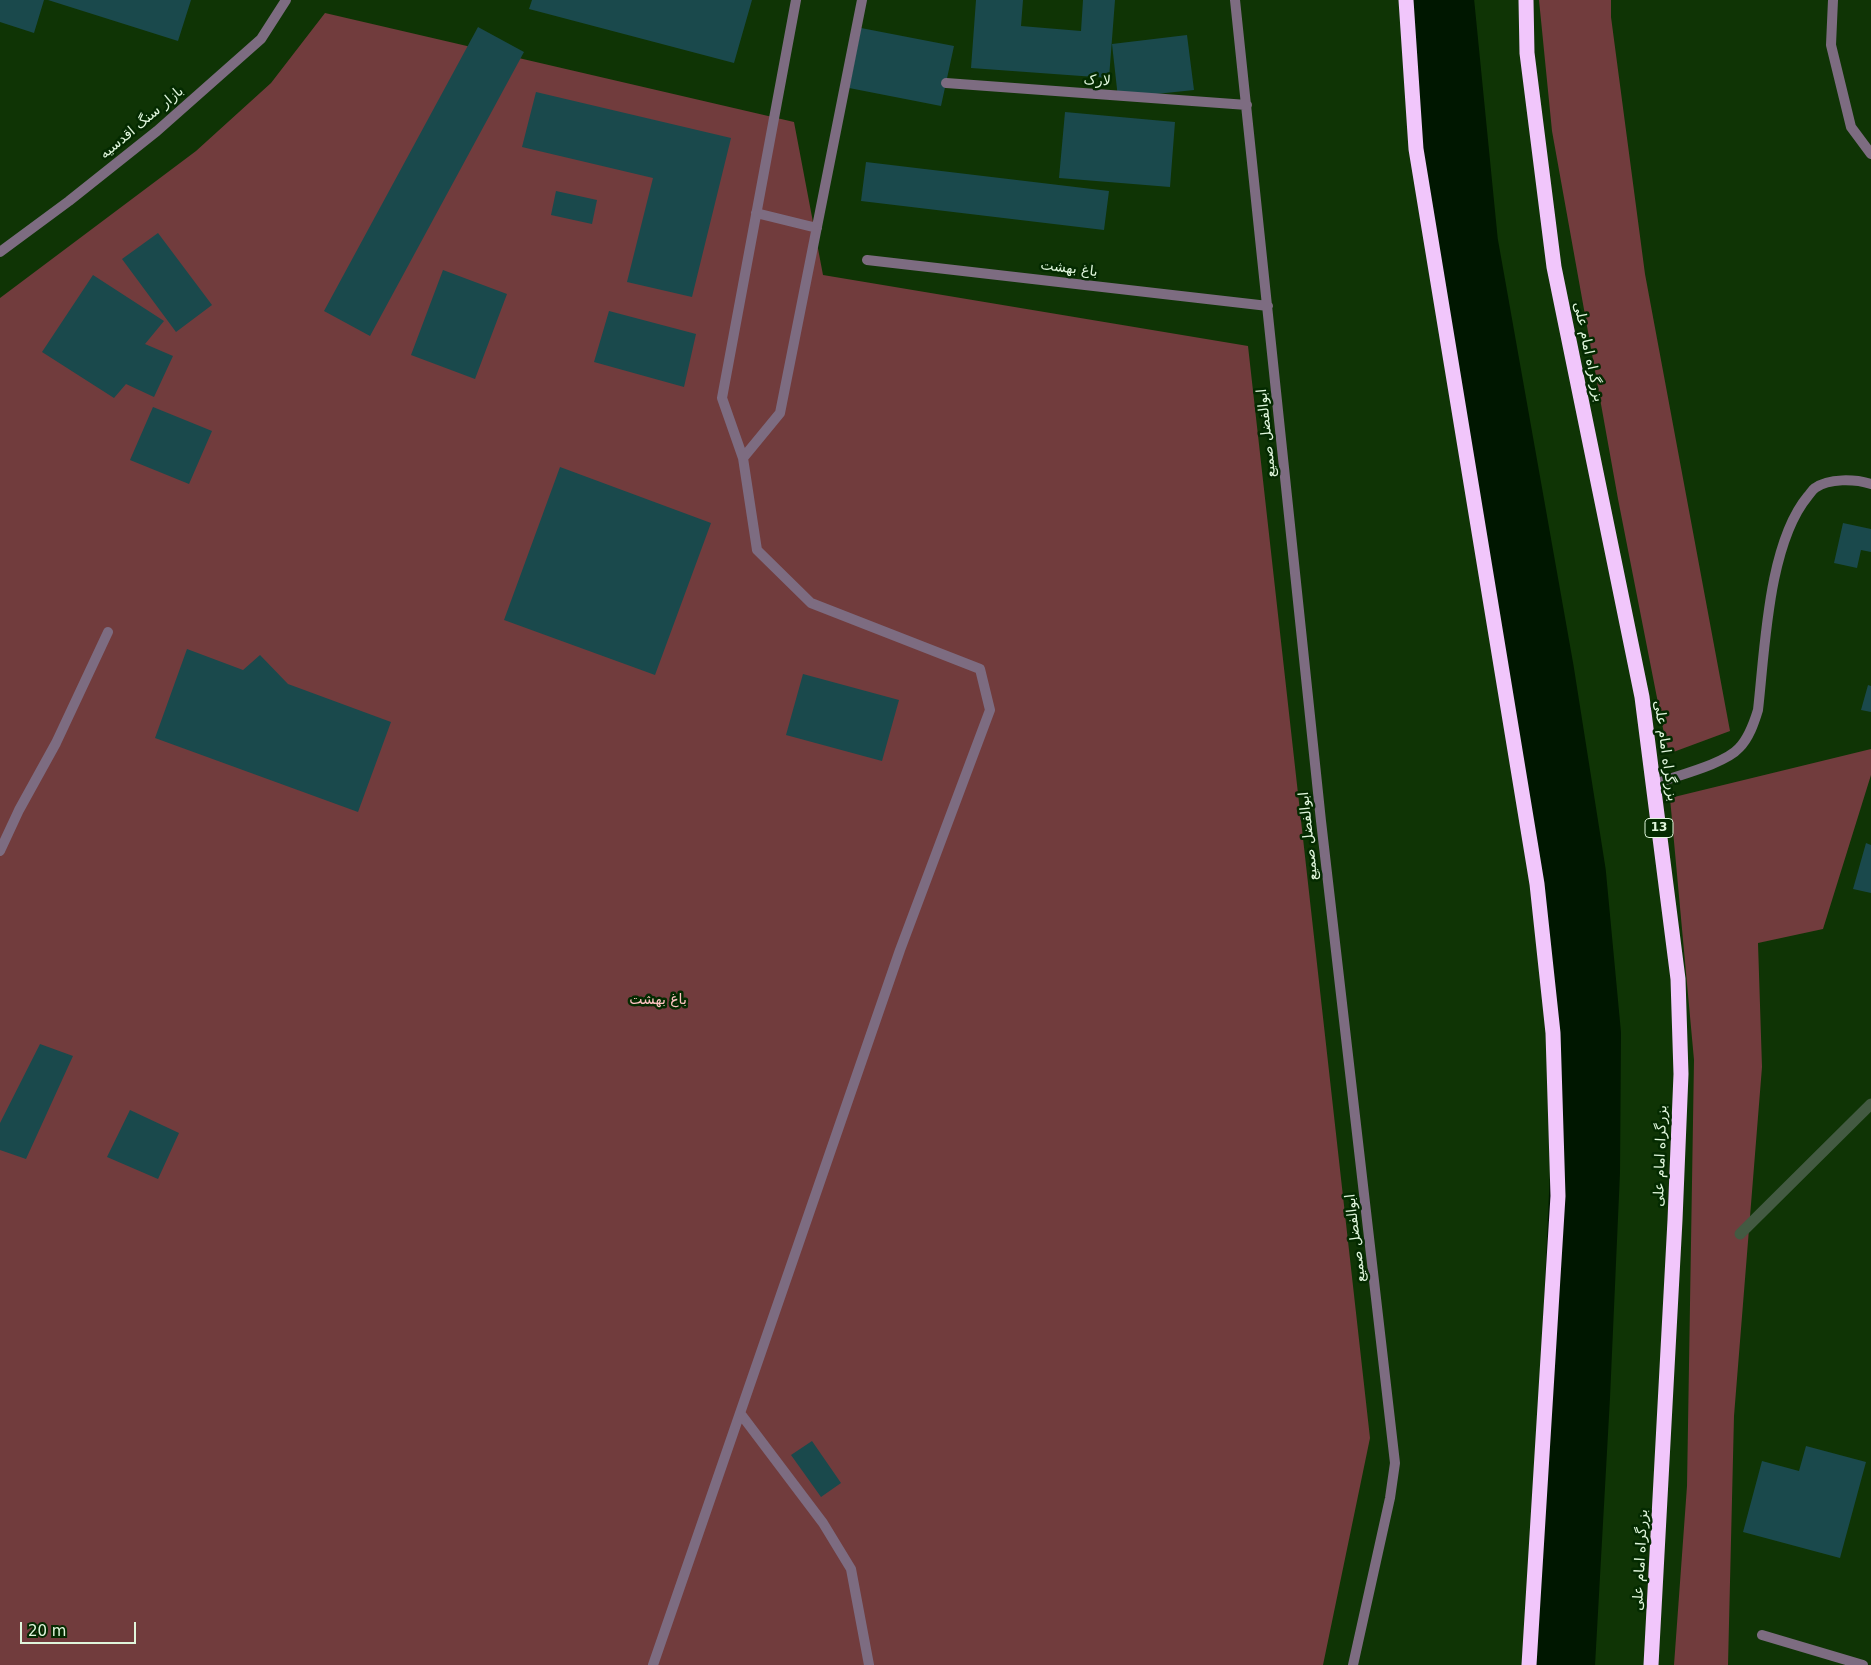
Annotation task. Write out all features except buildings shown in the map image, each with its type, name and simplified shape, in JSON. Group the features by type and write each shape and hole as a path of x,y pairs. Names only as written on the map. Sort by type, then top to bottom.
{"highway":[{"path":"1406,0 1416,149 1537,884 1553,1033 1558,1196 1529,1665"},
{"name":"بزرگراه امام علی","path":"1526,0 1527,53 1554,267 1642,697 1678,979 1681,1074 1651,1665"}],"street":[{"name":"بازار سنگ اقدسیه","path":"0,252 69,201 157,131 202,92 261,39 286,0"},
{"path":"653,1665 900,950 990,710 980,669 811,603 757,550 743,458 722,398 796,0"},
{"path":"743,458 780,413 862,0"},
{"name":"ابوالفضل صمیع","path":"1236,0 1320,812 1395,1463 1390,1498 1353,1665"},
{"path":"1833,0 1831,45 1851,127 1871,154"},
{"name":"لارک","path":"946,83 1246,105"},
{"path":"756,213 816,228"},
{"name":"باغ بهشت","path":"867,260 1268,306"},
{"path":"1654,784 1728,757 1739,748 1754,722 1758,710 1771,596 1778,559 1798,508 1815,488 1837,480 1863,481 1871,484"},
{"path":"0,851 19,810 56,742 108,632"},
{"path":"740,1413 823,1523 851,1569 869,1665"},
{"path":"1762,1635 1863,1665"}],"green space":[{"path":"1539,0 1611,0 1611,17 1645,274 1730,731 1668,754 1618,499 1552,131"},
{"name":"باغ بهشت","path":"325,13 794,122 823,275 1248,346 1370,1438 1323,1665 0,1665 0,298 196,151 271,83"},
{"path":"1871,749 1871,775 1823,929 1758,943 1762,1067 1734,1416 1728,1665 1674,1665 1687,1486 1694,1060 1670,798"}],"waterway":[{"path":"1439,0 1463,243 1539,671 1571,874 1586,1034 1585,1172 1560,1665"},
{"path":"1740,1234 1871,1104"}]}
